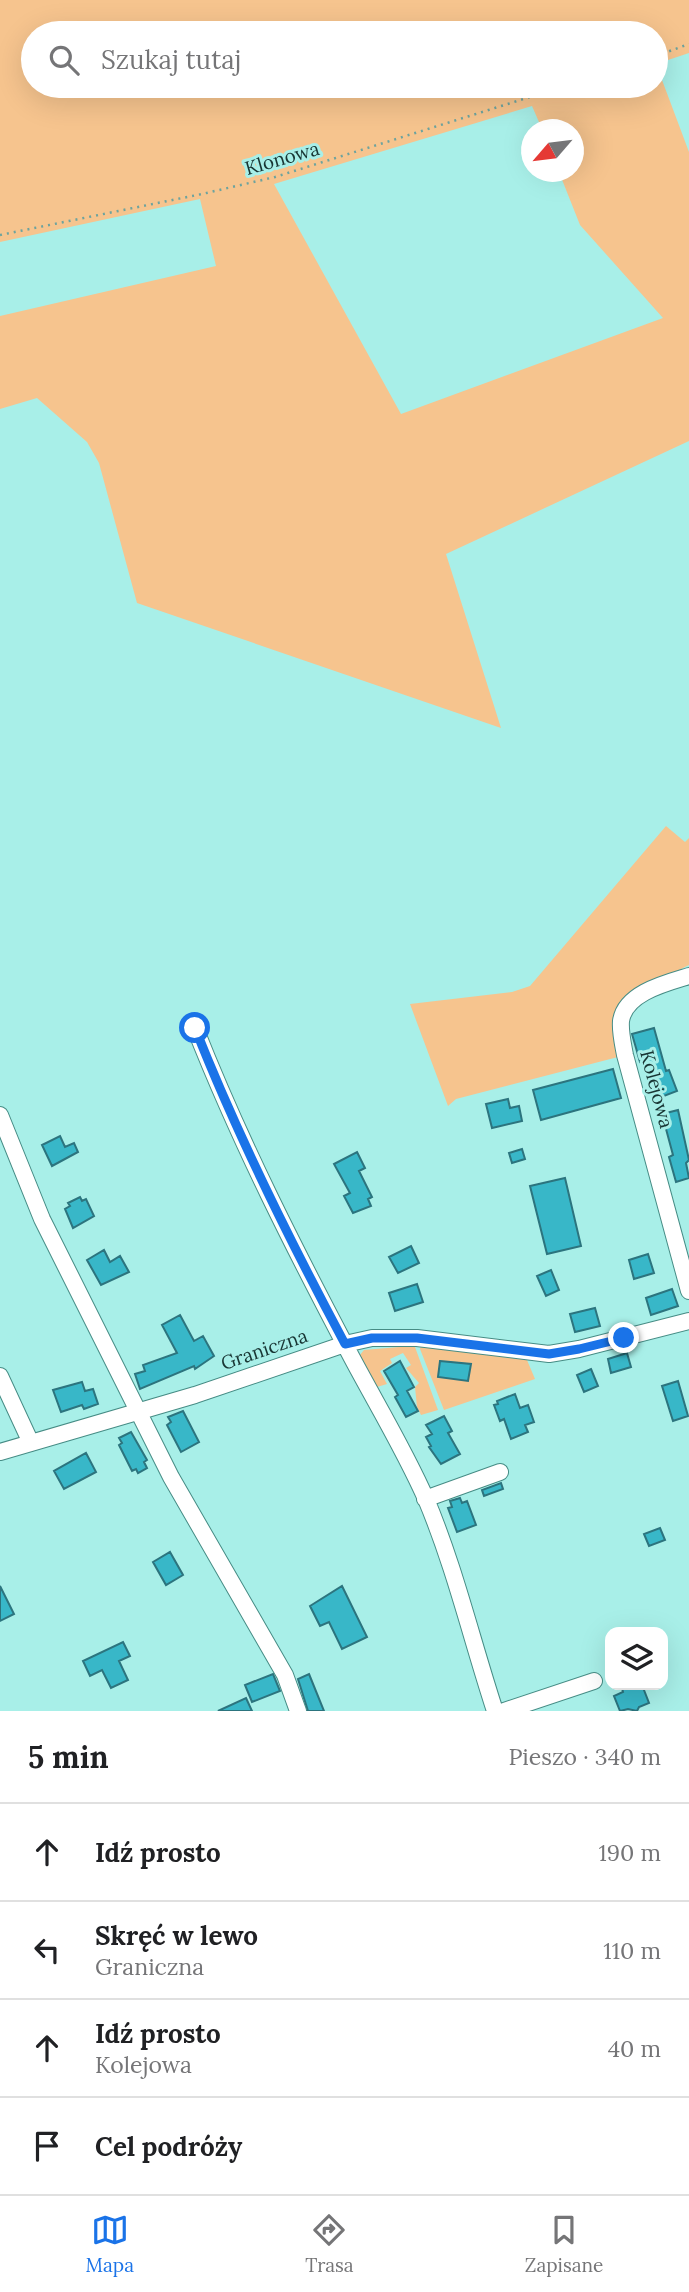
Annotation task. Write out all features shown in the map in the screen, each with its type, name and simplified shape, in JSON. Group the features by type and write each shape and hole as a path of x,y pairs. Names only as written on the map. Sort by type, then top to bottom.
{"street":[{"name":"Kolejowa","path":"689,976 655,988 634,1000 624,1010 620,1024 625,1055 689,1291"},
{"path":"195,1028 249,1155 345,1344 401,1447 425,1499 455,1580 495,1711"},
{"path":"0,1115 42,1219 195,1520 282,1668 298,1711"},
{"name":"Graniczna","path":"0,1452 139,1411 345,1344 372,1338 417,1338 549,1354 689,1321"},
{"path":"0,1376 31,1443"},
{"path":"425,1499 500,1472"},
{"path":"504,1711 594,1681"}],"path":[{"path":"668,51 689,44"},
{"name":"Klonowa","path":"0,235 275,177 527,98"}],"shaded area":[{"path":"0,0 689,0 689,53 668,60 668,21 21,21 21,98 668,96 689,152 689,441 446,554 501,728 137,603 99,463 87,442 37,398 0,409 0,316 216,266 200,199 0,242","holes":["532,106 538,119 584,119 584,182 563,182 580,225 663,318 401,414 274,184"]},
{"path":"666,826 685,842 689,838 689,965 649,985 615,1017 612,1025 618,1057 456,1099 448,1106 410,1004 512,992 530,986"},
{"path":"421,1345 527,1360 535,1379 444,1410 420,1349"},
{"path":"415,1347 438,1410 421,1415 417,1407 415,1387 419,1383 406,1368 411,1365 403,1353 390,1359 392,1363 380,1371 387,1384 377,1387 359,1356 364,1350"}],"building":[{"path":"654,1028 666,1071 669,1070 677,1091 656,1099 643,1061 640,1062 632,1034"},
{"path":"613,1069 621,1098 541,1120 533,1090"},
{"path":"508,1099 510,1108 519,1106 522,1121 492,1128 486,1104"},
{"path":"678,1110 689,1160 686,1163 689,1178 676,1182 669,1157 673,1155 662,1114"},
{"path":"60,1136 65,1147 74,1143 78,1152 52,1166 42,1145"},
{"path":"522,1149 525,1159 512,1163 509,1153"},
{"path":"357,1152 365,1168 359,1171 372,1197 368,1199 371,1206 353,1213 344,1196 350,1193 334,1164"},
{"path":"565,1178 581,1246 547,1254 530,1186"},
{"path":"80,1197 82,1201 86,1199 94,1216 73,1228 65,1209 70,1206 68,1203"},
{"path":"411,1246 419,1263 398,1273 389,1257"},
{"path":"104,1250 110,1262 120,1256 129,1272 101,1285 87,1260"},
{"path":"648,1254 654,1273 634,1279 629,1260"},
{"path":"551,1270 559,1290 546,1296 537,1276"},
{"path":"417,1284 423,1302 395,1311 389,1293"},
{"path":"672,1289 678,1306 651,1315 646,1298"},
{"path":"595,1308 600,1326 575,1332 570,1314"},
{"path":"180,1315 194,1341 203,1336 214,1356 195,1369 194,1366 140,1389 135,1374 145,1371 143,1365 177,1353 162,1325"},
{"path":"627,1353 631,1367 611,1373 608,1359"},
{"path":"400,1361 414,1387 407,1391 418,1411 406,1417 395,1397 398,1395 384,1371"},
{"path":"440,1361 471,1364 468,1381 438,1377"},
{"path":"591,1369 598,1386 584,1392 577,1375"},
{"path":"678,1381 688,1416 673,1421 662,1386"},
{"path":"82,1382 85,1391 93,1389 98,1404 84,1409 82,1405 61,1412 53,1390"},
{"path":"515,1394 520,1408 528,1405 534,1422 525,1425 528,1432 511,1439 504,1419 500,1421 494,1405 498,1404 497,1401"},
{"path":"183,1411 199,1442 181,1452 167,1425 171,1422 168,1417"},
{"path":"444,1416 452,1431 448,1433 460,1454 441,1464 429,1447 431,1446 426,1437 432,1434 426,1425"},
{"path":"131,1432 147,1460 144,1462 147,1468 138,1473 136,1469 132,1471 119,1445 122,1443 119,1438"},
{"path":"86,1453 96,1472 64,1489 54,1471"},
{"path":"501,1483 503,1489 484,1496 482,1490"},
{"path":"460,1498 462,1503 467,1501 476,1525 457,1532 448,1508 452,1507 450,1501"},
{"path":"660,1528 665,1540 649,1546 644,1534"},
{"path":"170,1552 183,1575 166,1585 153,1562"},
{"path":"0,1586 14,1614 0,1621"},
{"path":"342,1586 367,1637 342,1649 329,1622 320,1626 310,1606"},
{"path":"123,1642 130,1656 119,1661 128,1680 111,1688 102,1670 90,1676 83,1661"},
{"path":"273,1674 280,1691 252,1702 245,1685"},
{"path":"309,1674 324,1711 308,1711 298,1679"},
{"path":"644,1690 649,1703 639,1707 637,1711 620,1711 614,1696 623,1692"},
{"path":"246,1698 252,1711 218,1711"}],"route":[{"path":"195,1028 249,1155 345,1344 372,1338 417,1338 549,1354 624,1338"}]}
